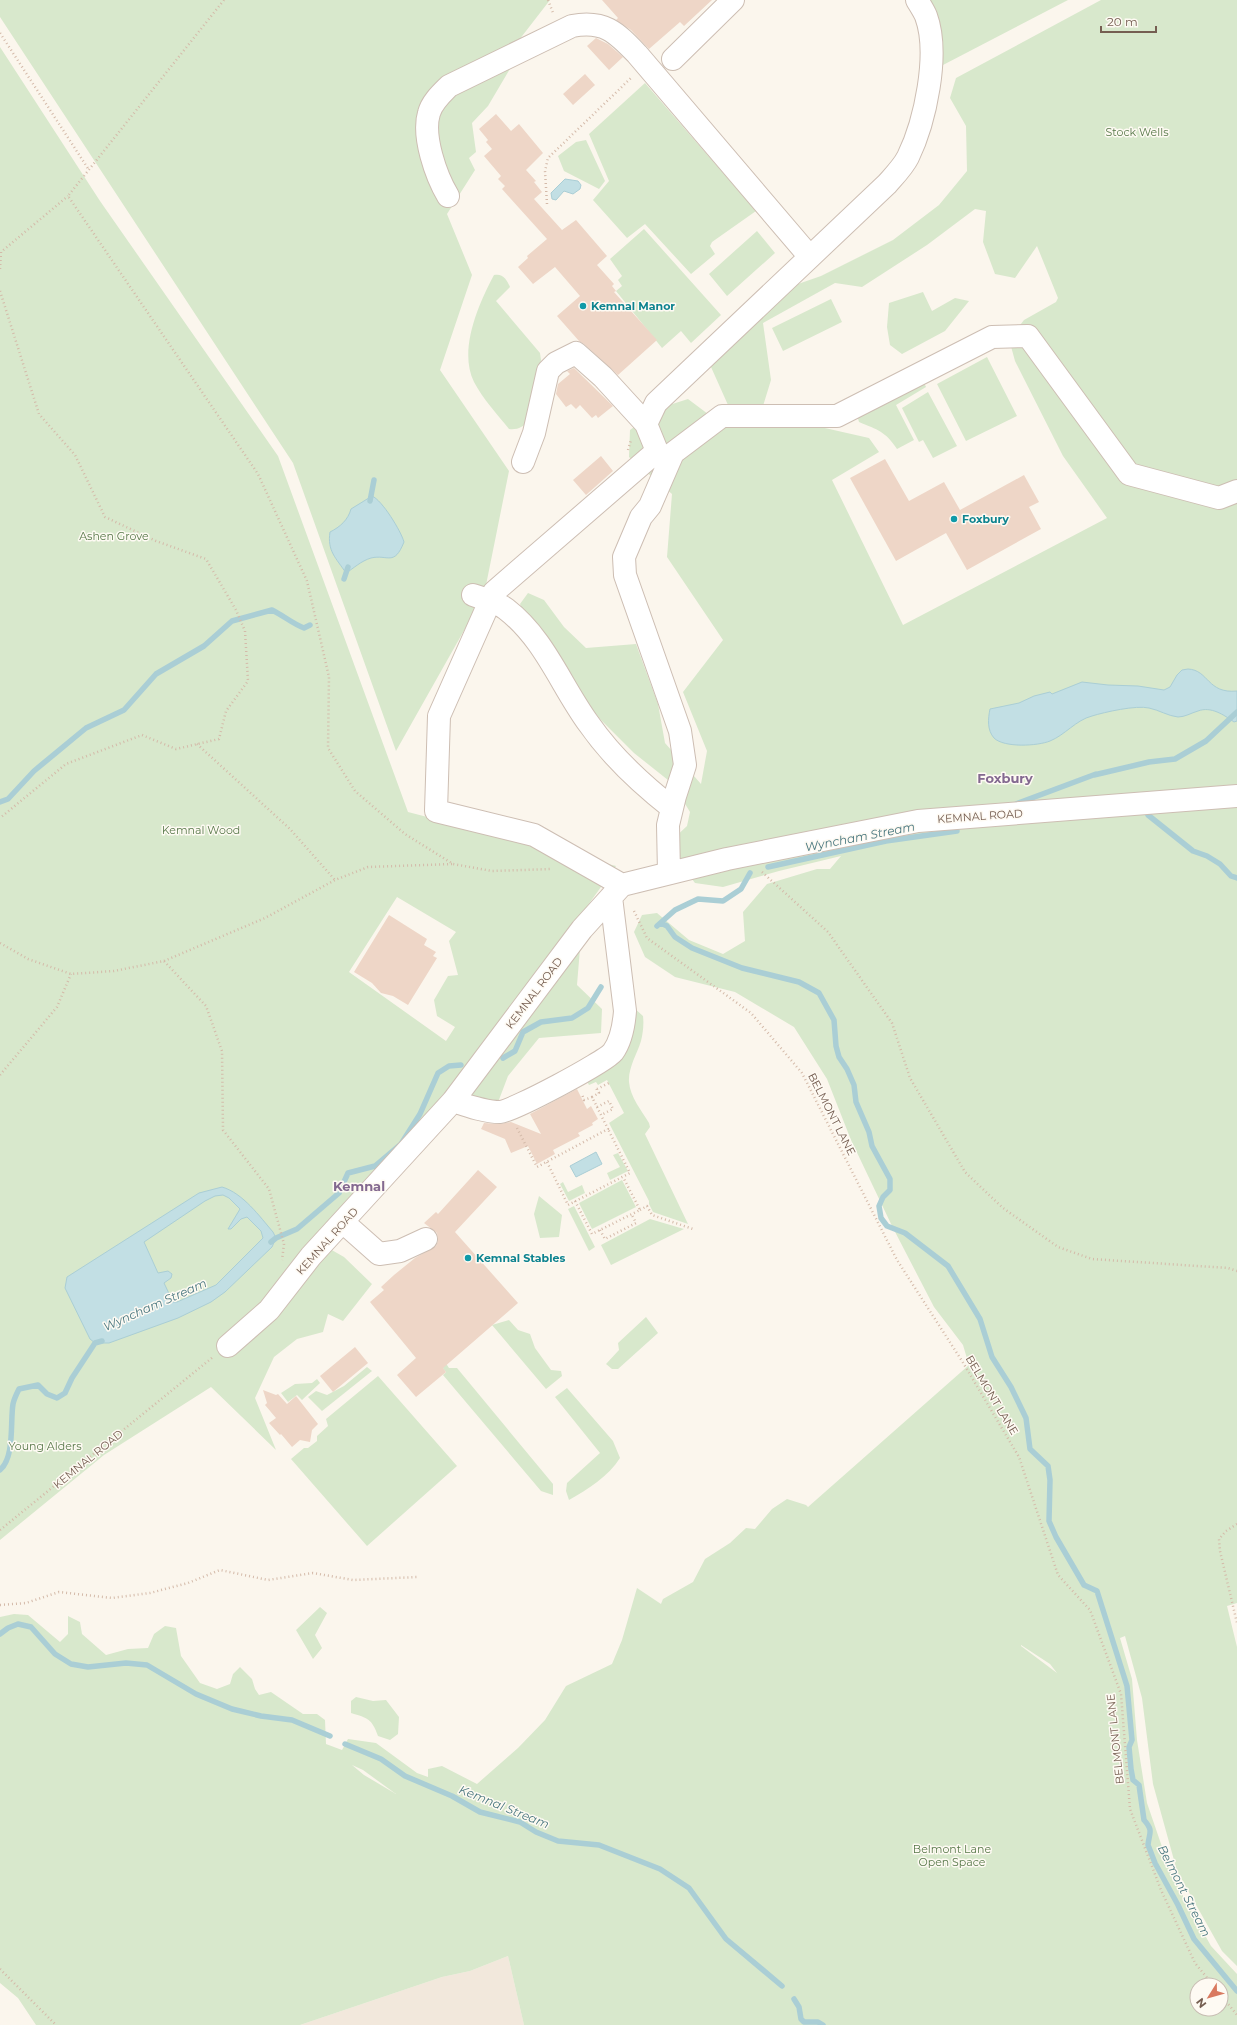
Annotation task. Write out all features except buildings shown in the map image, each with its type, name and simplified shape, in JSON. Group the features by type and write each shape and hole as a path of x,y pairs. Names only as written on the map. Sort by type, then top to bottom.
{"street":[{"path":"673,59 733,0"},
{"path":"646,424 656,403 887,184 907,158 919,128 927,98 932,46 926,17 917,0"},
{"path":"448,196 437,172 426,130 429,112 437,98 449,86 562,31 582,24 598,24 610,28 622,38 646,64 810,257"},
{"path":"669,873 668,825 685,765 680,731 625,576 624,557 641,517 650,506 673,453 722,416 837,416 992,337 1028,336 1129,474 1219,498 1237,491"},
{"path":"453,1101 476,1108 501,1112 507,1110 580,1074 613,1052 624,1024 625,1011 616,891 534,836 436,811 439,716 481,598 494,592 657,451 646,424 603,377 576,353 556,363 548,372 534,433 523,462"},
{"path":"481,598 506,608 537,641 588,723 609,751 628,772 672,808"},
{"name":"KEMNAL ROAD","path":"228,1346 269,1310 311,1256 344,1223 453,1101 582,929 616,891 669,873 743,856 918,821 1237,796"},
{"path":"344,1223 379,1254 400,1251 426,1239"}],"path":[{"path":"0,269 0,252 68,196 224,0"},
{"path":"0,33 89,170"},
{"path":"547,204 545,171 548,158 646,64"},
{"path":"68,196 261,481 307,581 329,677 328,748 355,791 405,834 453,864"},
{"path":"0,291 39,414 75,455 105,517 156,541 206,559 236,610 244,630 248,681 226,711 219,739 176,749 142,735 66,764 0,818"},
{"path":"196,744 290,829 335,880"},
{"path":"743,856 828,932 892,1022 910,1078 965,1172 1003,1208 1058,1247 1092,1259 1228,1268 1237,1271"},
{"path":"0,943 28,959 71,974 114,971 164,961 265,918 335,880 368,866 453,864 492,871 559,868"},
{"name":"BELMONT LANE","path":"616,891 629,901 647,938 751,1013 802,1073 897,1260 962,1361 1019,1457 1058,1575 1090,1610 1121,1694 1130,1810 1161,1890 1195,1963 1206,1977"},
{"path":"164,961 206,1006 222,1051 223,1130 269,1190 284,1244"},
{"path":"0,1075 57,1007 71,974"},
{"path":"547,1162 568,1205 630,1173 592,1097 584,1100 581,1093 588,1089 580,1074"},
{"path":"597,1089 609,1083"},
{"path":"597,1107 609,1101 612,1109 601,1115"},
{"path":"507,1110 538,1167 608,1129"},
{"path":"623,1176 640,1210"},
{"path":"575,1201 592,1234 632,1215 647,1206 652,1215 694,1229"},
{"path":"600,1230 605,1239 636,1223 632,1215"},
{"name":"KEMNAL ROAD","path":"0,1530 228,1346"},
{"path":"1237,1524 1226,1531 1219,1539 1220,1551 1237,1623"},
{"path":"0,1605 26,1603 59,1592 112,1598 150,1593 188,1583 220,1570 268,1580 313,1573 353,1580 417,1577"},
{"path":"0,1969 56,2025"},
{"path":"1229,2005 1237,2015"}],"shaded area":[{"path":"508,1956 524,2025 300,2025 442,1977 470,1971"}],"green space":[{"path":"0,0 550,0 495,71 514,62 488,106 472,123 476,152 469,158 475,170 447,214 472,275 440,370 509,471 484,595 396,751 293,463 0,17"},
{"path":"929,0 1068,0 943,65 937,18"},
{"path":"1101,0 1237,0 1237,1603 1227,1606 1237,1647 1237,1966 1222,1951 1177,1871 1153,1784 1142,1698 1125,1636 1120,1638 1132,1679 1137,1740 1147,1803 1172,1876 1211,1946 1237,1974 1237,2025 524,2025 508,1956 470,1971 442,1977 300,2025 36,2025 18,1998 0,1983 0,1617 14,1614 28,1615 60,1642 68,1634 68,1616 80,1622 82,1634 106,1655 128,1649 148,1648 154,1634 165,1626 176,1628 181,1656 200,1683 217,1689 230,1684 233,1674 240,1667 252,1679 255,1689 259,1695 271,1692 303,1714 317,1714 325,1720 326,1744 342,1750 348,1739 376,1743 417,1773 428,1777 428,1769 442,1766 477,1784 518,1748 545,1720 566,1686 612,1664 622,1640 637,1588 661,1604 663,1599 693,1582 705,1559 730,1543 746,1528 755,1529 772,1509 787,1499 808,1507 969,1365 963,1345 934,1307 892,1226 851,1140 827,1079 794,1027 735,992 675,977 645,957 634,932 642,915 657,913 689,940 723,954 745,941 743,912 767,884 817,869 830,869 841,856 779,871 723,887 695,883 676,858 671,841 687,826 690,812 673,784 634,753 600,719 529,629 520,604 528,593 544,600 564,627 586,648 636,644 658,704 665,743 701,784 707,751 683,692 723,640 667,557 672,494 629,457 630,430 660,408 688,399 708,414 816,426 869,438 879,452 832,480 903,625 1107,518 1063,456 1015,361 1009,339 1024,320 1056,302 1058,298 1037,246 1015,278 995,274 983,242 986,211 975,209 927,245 862,287 835,283 763,323 771,380 763,406 728,405 711,367 707,339 749,306 775,292 821,276 893,240 939,205 967,171 966,126 950,98 956,78","holes":["1021,1645 1050,1664 1057,1673","352,1765 363,1770 396,1794 364,1775"]},
{"name":"Kemnal Wood","path":"0,47 100,201 278,456 408,812 616,866 583,912 577,985 602,1009 601,1033 539,1038 508,1076 497,1105 450,1093 330,1249 344,1257 372,1284 343,1321 328,1314 323,1332 297,1339 274,1357 255,1398 276,1450 211,1387 104,1455 0,1540","holes":["397,897 456,932 449,941 458,975 448,976 434,1000 437,1016 455,1027 446,1041 349,972"]},
{"path":"645,83 756,211 712,242 710,246 715,254 691,274 645,224 627,238 593,200 609,181 589,134"},
{"path":"586,140 605,181 599,189 564,171 558,156 576,142"},
{"path":"644,229 721,315 691,343 681,331 662,348 616,291 622,286 618,280 622,276 610,259"},
{"path":"757,231 775,253 727,296 709,274"},
{"path":"494,275 502,276 510,287 496,301 540,353 541,360 528,421 515,429 509,429 474,382 468,356 472,327 482,299"},
{"path":"923,292 932,311 955,298 969,301 945,331 902,354 890,345 887,327 889,303"},
{"path":"831,299 842,322 783,351 772,328"},
{"path":"987,357 1017,416 966,441 937,384"},
{"path":"921,376 926,387 896,405 914,440 897,449 889,438 881,432 859,422 857,415"},
{"path":"928,392 957,446 933,458 923,440 919,442 902,408"},
{"path":"633,1007 643,1016 643,1032 630,1072 630,1088 634,1098 649,1123 650,1127 645,1134 688,1224 653,1212 649,1201 609,1123 624,1113 607,1080 598,1085 596,1082 589,1085 584,1075"},
{"path":"618,1153 628,1171 610,1180 607,1173 620,1167 613,1155"},
{"path":"622,1180 636,1207 592,1229 579,1203"},
{"path":"563,1182 568,1192 582,1185 585,1193 569,1201 560,1184"},
{"path":"539,1196 562,1215 559,1237 540,1238 534,1214"},
{"path":"574,1206 595,1247 589,1251 568,1209"},
{"path":"650,1219 684,1229 611,1265 601,1245"},
{"path":"404,1315 449,1368 457,1368 553,1484 553,1495 541,1491 443,1375 446,1372 401,1318"},
{"path":"646,1317 658,1333 618,1369 612,1369 606,1364 619,1350 618,1343"},
{"path":"509,1320 518,1330 530,1334 535,1348 551,1370 561,1371 562,1376 546,1389 492,1325"},
{"path":"367,1367 372,1371 322,1411 308,1397 316,1391 327,1395 344,1386"},
{"path":"378,1376 457,1466 367,1546 291,1459 304,1448 308,1448 317,1441 317,1436 328,1426 326,1419"},
{"path":"317,1379 320,1383 302,1400 297,1395 288,1402 281,1393 295,1384 312,1383"},
{"path":"567,1388 613,1441 620,1458 604,1477 569,1500 566,1491 567,1483 600,1453 555,1397"},
{"path":"320,1607 327,1613 315,1635 322,1648 313,1659 296,1630"},
{"path":"356,1697 373,1701 386,1700 399,1717 398,1734 390,1740 378,1736 374,1726 369,1720 351,1713 351,1701"}],"water":[{"path":"565,179 578,181 581,185 580,189 573,194 564,191 556,200 552,199 551,193"},
{"path":"372,496 381,503 391,516 404,542 394,557 377,557 367,559 346,573 331,549 329,539 330,532 343,523 348,517 351,509"},
{"path":"1182,670 1195,670 1200,673 1214,686 1220,689 1237,691 1237,721 1234,722 1222,714 1212,710 1203,710 1178,717 1149,708 1136,707 1098,714 1086,718 1061,735 1045,743 1013,745 999,741 994,738 990,732 990,709 1019,703 1034,696 1050,692 1052,694 1082,682 1138,686 1164,690 1170,687 1177,675"},
{"path":"596,1152 602,1164 576,1177 570,1166"},
{"path":"222,1187 237,1194 257,1213 273,1232 276,1238 272,1247 225,1292 211,1302 178,1318 109,1343 95,1343 90,1339 65,1288 67,1277 199,1193","holes":["223,1195 229,1198 240,1209 228,1229 231,1229 241,1219 247,1217 261,1231 263,1238 216,1285 177,1302 173,1302 164,1283 171,1278 172,1274 168,1271 158,1273 144,1242 205,1201 215,1196"]}],"waterway":[{"path":"370,501 374,480"},
{"path":"344,579 348,567"},
{"path":"0,802 8,799 34,771 86,728 124,710 156,674 204,646 232,621 272,610 304,628 310,625"},
{"name":"Wyncham Stream","path":"1094,775 1149,762 1175,759 1206,741 1237,712"},
{"name":"Wyncham Stream","path":"1016,804 1096,774"},
{"path":"1148,815 1193,851 1207,856 1220,864 1231,876 1237,878"},
{"name":"Wyncham Stream","path":"768,867 886,841 957,831"},
{"name":"Wyncham Stream","path":"657,926 675,910 698,899 723,901 741,889 750,873"},
{"name":"Belmont Stream","path":"661,923 667,926 675,937 692,948 742,968 799,982 819,993 834,1020 836,1046 839,1057 847,1069 854,1085 856,1102 869,1132 872,1146 890,1179 890,1190 883,1197 879,1206 881,1218 887,1226 905,1233 948,1266 980,1319 992,1357 1011,1387 1026,1418 1030,1449 1048,1466 1050,1480 1049,1521 1056,1537 1084,1585 1097,1591 1127,1686 1132,1740 1129,1747 1131,1769 1133,1780 1139,1785 1144,1820 1150,1830 1148,1845 1155,1863 1178,1905 1194,1939 1237,1991"},
{"name":"Wyncham Stream","path":"503,1058 515,1051 523,1032 541,1022 572,1018 588,1008 601,987"},
{"name":"Wyncham Stream","path":"271,1242 276,1238 297,1229 339,1193 348,1173 375,1166 401,1144 420,1114 438,1073 449,1066 461,1065"},
{"name":"Wyncham Stream","path":"0,1470 8,1457 11,1439 13,1404 19,1389 38,1385 47,1394 57,1398 65,1393 72,1378 95,1343 102,1341"},
{"name":"Kemnal Stream","path":"0,1634 8,1628 18,1624 31,1627 55,1654 71,1664 88,1667 126,1663 147,1665 196,1694 232,1709 261,1716 292,1720 330,1736"},
{"name":"Kemnal Stream","path":"345,1744 381,1759 405,1776 452,1796 480,1812 520,1822 536,1832 558,1841 599,1845 660,1869 689,1888 726,1939 782,1986"},
{"name":"Kemnal Stream","path":"794,1999 799,2007 801,2019 804,2022 818,2022 823,2025"}],"place":[{"name":"Kemnal Manor","path":"583,306"},
{"name":"Foxbury","path":"954,519"},
{"name":"Kemnal Stables","path":"468,1258"}],"district":[{"name":"Foxbury","path":"1005,778"},
{"name":"Kemnal","path":"359,1186"}],"park label":[{"name":"Stock Wells","path":"1137,132"},
{"name":"Ashen Grove","path":"114,536"},
{"name":"Young Alders","path":"45,1446"},
{"name":"Belmont Lane Open Space","path":"952,1855"}]}
